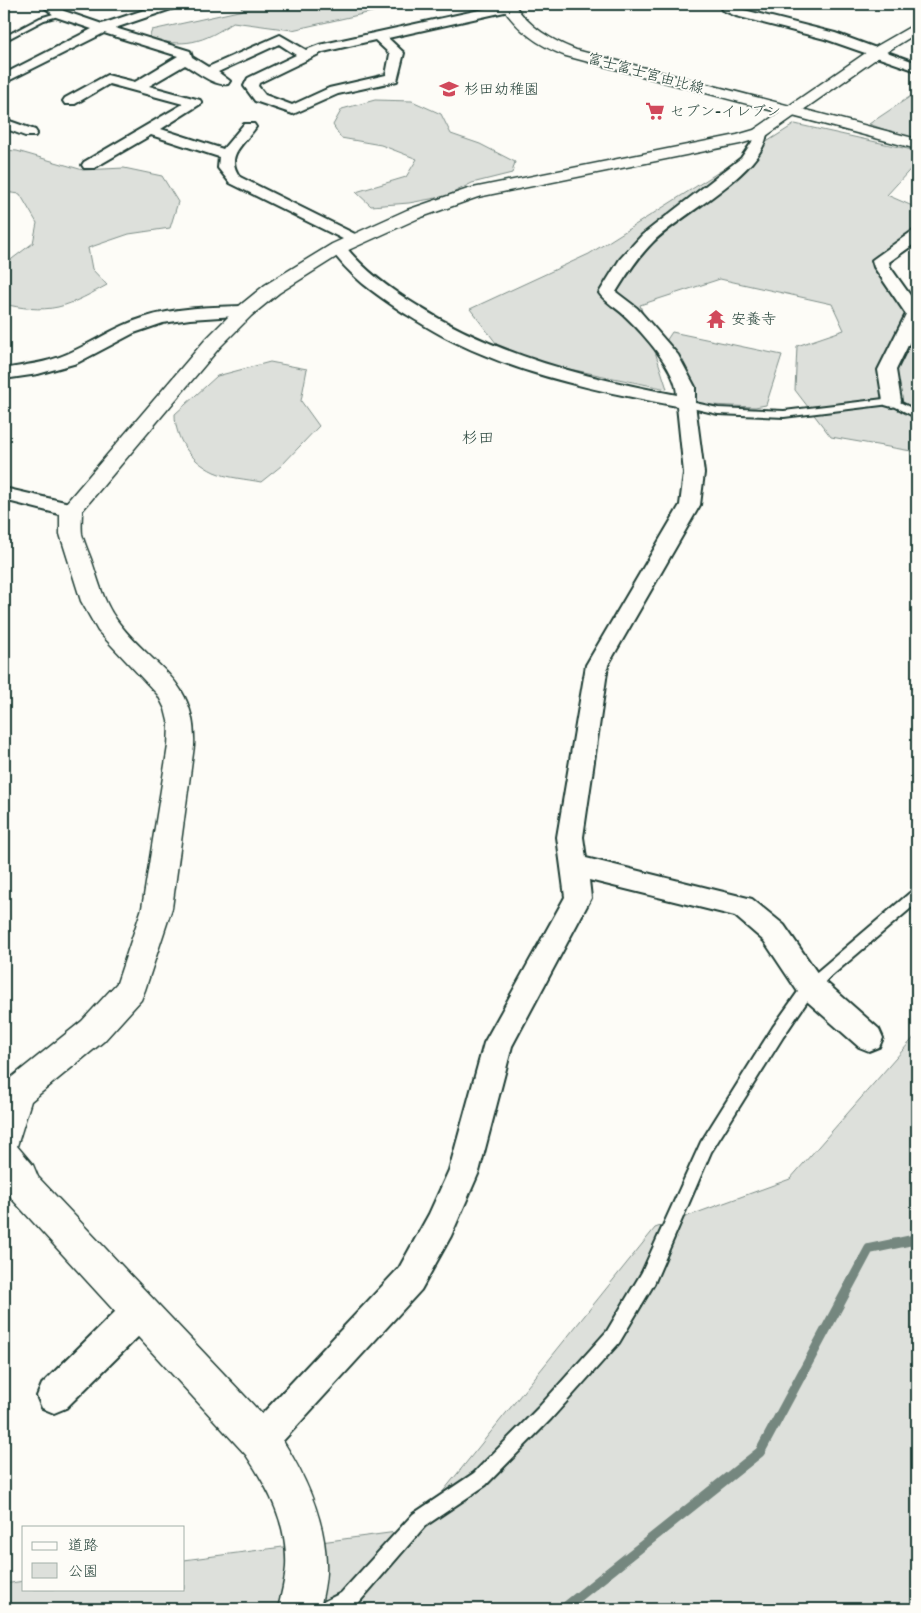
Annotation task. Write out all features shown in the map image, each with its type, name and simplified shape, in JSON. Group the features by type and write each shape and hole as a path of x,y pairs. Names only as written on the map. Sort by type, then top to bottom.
{"street":[{"path":"47,4 60,14 185,54 185,59 206,73 223,81"},
{"path":"4,79 104,28 173,4"},
{"path":"725,4 726,7 740,13 830,36 917,67"},
{"path":"378,36 397,53 392,78 334,92 293,110 260,98 251,86 253,81 319,49 508,6"},
{"name":"富士富士宮由比線","path":"508,6 526,29 555,47 791,112 917,144"},
{"path":"4,1137 18,1092 93,1031 130,990 157,908 181,746 182,725 178,709 168,689 107,625 93,601 72,534 71,510 214,343 245,311 272,289 347,244 413,214 474,193 740,139 760,133 875,53 917,27"},
{"path":"206,73 280,39 305,55"},
{"path":"139,86 185,59"},
{"path":"70,102 107,79 139,86 194,103 89,165"},
{"path":"4,123 30,133"},
{"path":"249,127 226,155 226,168 235,180 347,244 352,268 383,292 432,323 479,347 535,366 625,390 686,403"},
{"path":"151,130 226,155"},
{"path":"260,1441 410,1279 440,1225 464,1172 498,1043 578,898 570,837 597,665 690,505 694,473 686,387 672,359 631,312 607,294 626,263 648,238 747,162 759,142 760,133"},
{"path":"892,401 887,370 915,314 882,267 880,260 917,235"},
{"path":"4,374 31,370 71,358 136,326 163,318 198,313 245,311"},
{"path":"4,494 71,510"},
{"path":"575,866 743,906 774,934 810,986 869,1038"},
{"path":"9,1175 24,1187 140,1311 260,1441 273,1460 289,1491 303,1527 306,1564 299,1609"},
{"path":"54,1396 140,1311"}],"lane":[{"path":"4,39 42,19 60,14"},
{"path":"686,403 718,411 784,414 892,401 917,415"},
{"path":"330,1609 348,1600 419,1520 480,1479 545,1413 614,1337 648,1278 706,1147 778,1032 810,986 917,895"}],"green space":[{"path":"239,4 407,4 292,30 233,22 212,35 193,42 172,43 149,38 152,30 243,10"},
{"path":"917,92 917,141 869,124"},
{"path":"375,100 412,101 441,114 451,134 480,144 515,162 512,173 472,183 447,196 409,203 371,206 356,192 406,177 417,159 381,145 341,138 333,125 342,109"},
{"path":"795,124 917,151 917,162 887,195 917,208 917,236 887,260 882,267 917,336 917,452 831,437 795,390 797,346 844,330 832,304 720,279 640,305 667,389 506,356 470,309 589,254"},
{"path":"4,150 17,151 83,170 124,168 162,176 178,202 170,228 129,234 88,248 92,269 107,285 77,300 58,307 45,309 24,308 4,304 4,265 33,243 37,223 20,194 4,192"},
{"path":"672,332 782,355 766,405 755,407 686,404 664,344"},
{"path":"270,362 307,369 301,401 319,426 281,466 261,482 225,476 214,472 198,462 186,449 178,432 175,414 217,376"},
{"path":"917,1034 917,1609 4,1609 4,1584 22,1581 22,1590 185,1590 185,1560 412,1530 655,1228 790,1179"}],"waterway":[{"path":"563,1609 760,1452 869,1249 917,1239"}],"place":[{"name":"杉田幼稚園","path":"449,89"},
{"name":"セブン-イレブン","path":"655,111"},
{"name":"安養寺","path":"716,319"}],"district":[{"name":"杉田","path":"478,437"}]}
